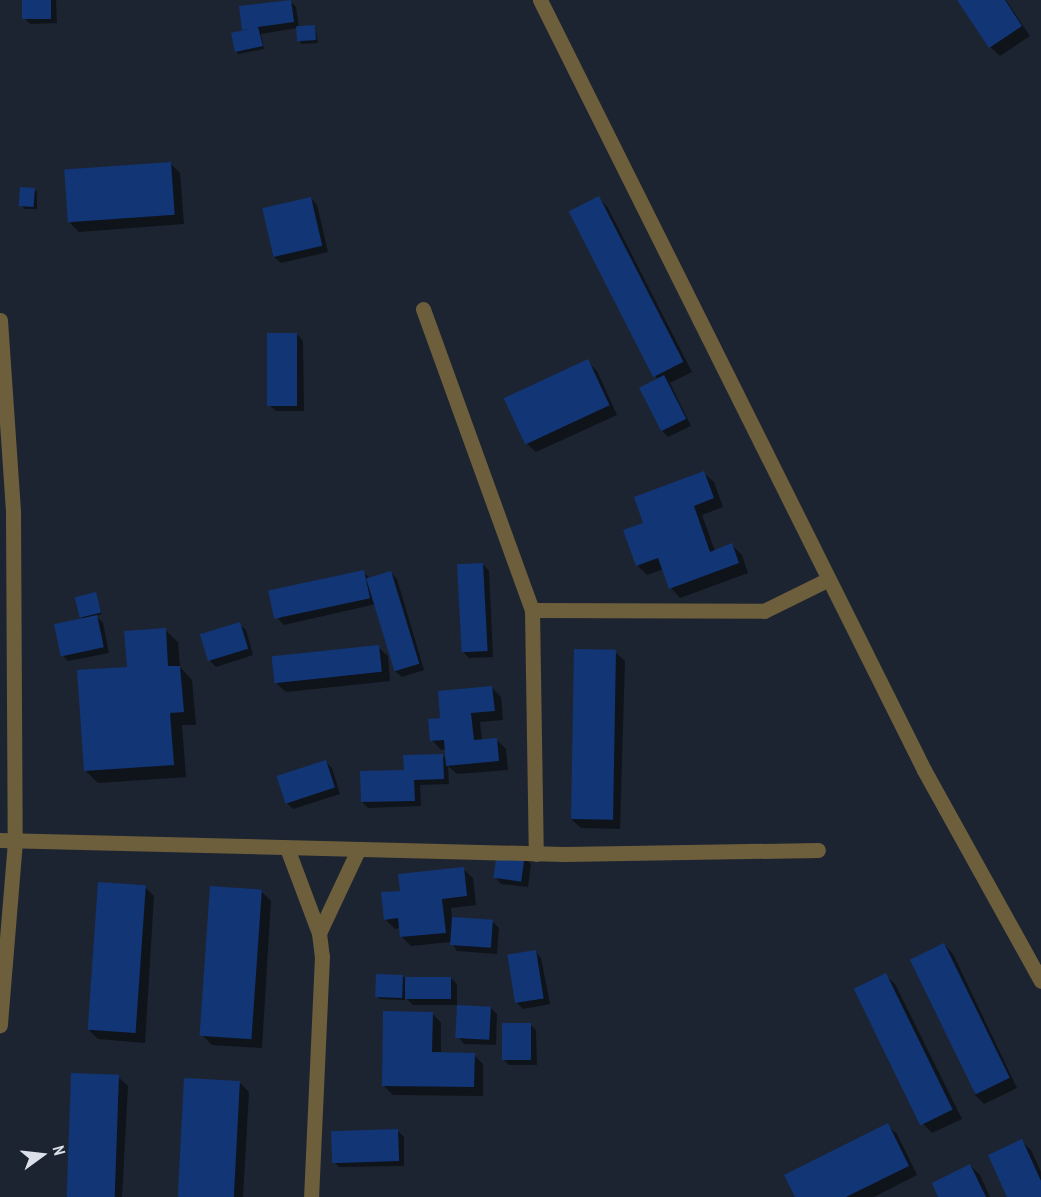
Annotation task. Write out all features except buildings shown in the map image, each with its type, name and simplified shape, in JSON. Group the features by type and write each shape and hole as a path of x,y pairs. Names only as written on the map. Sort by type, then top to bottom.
{"street":[{"path":"540,0 827,580 924,770 1041,981"},
{"path":"423,309 532,610 536,854"},
{"path":"0,320 14,512 8,841 0,1025"},
{"path":"532,610 764,611 827,580"},
{"path":"8,841 244,845 536,854 818,850"},
{"path":"287,848 319,933 322,956 311,1197"},
{"path":"319,933 358,850"}]}
